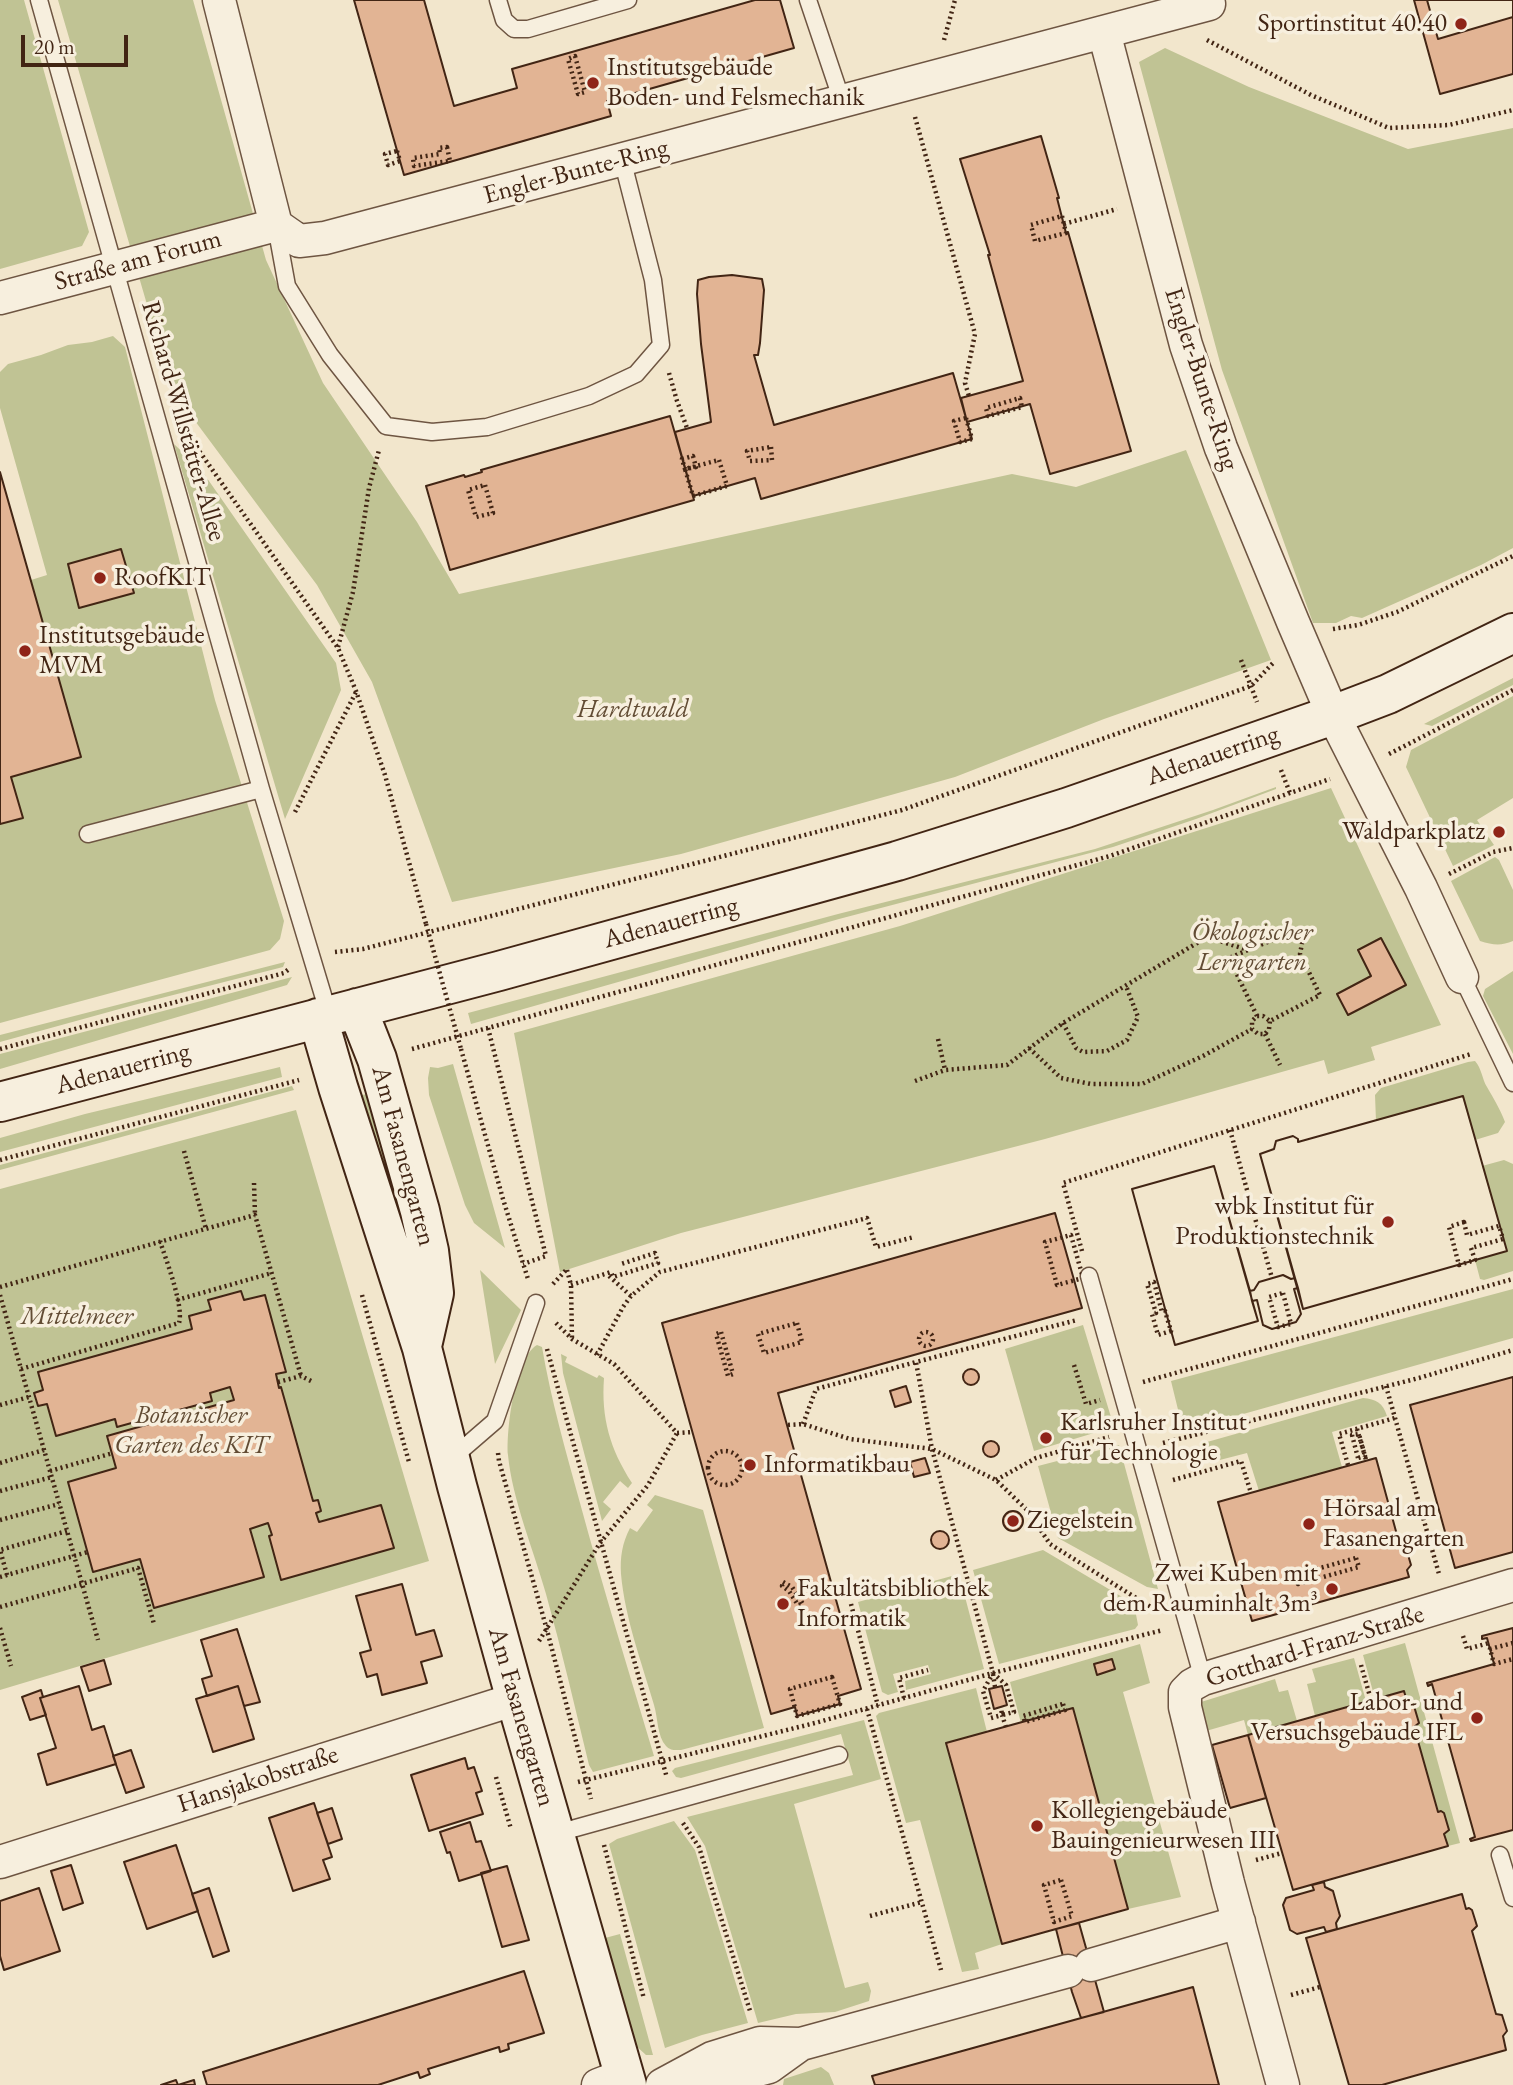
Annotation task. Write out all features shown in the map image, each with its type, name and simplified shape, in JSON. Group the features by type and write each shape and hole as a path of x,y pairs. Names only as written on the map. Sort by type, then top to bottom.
{"main road":[{"name":"Adenauerring","path":"0,1102 897,861 1066,808 1333,715 1388,694 1513,633"},
{"name":"Am Fasanengarten","path":"334,1014 377,1059 420,1211 429,1251 434,1293 422,1348"},
{"name":"Am Fasanengarten","path":"334,1014 332,1070 422,1348 554,1834 616,2082"}],"street":[{"path":"219,0 276,225"},
{"name":"Engler-Bunte-Ring","path":"276,225 299,241 325,238 1165,16 1209,4 1208,0"},
{"name":"Engler-Bunte-Ring","path":"1104,32 1186,345 1222,448 1333,715"},
{"name":"Straße am Forum","path":"0,298 276,225"},
{"path":"1333,715 1421,888 1462,977"},
{"name":"Gotthard-Franz-Straße","path":"1283,2085 1185,1707 1185,1692 1203,1679 1513,1585"},
{"name":"Hansjakobstraße","path":"0,1862 513,1690"},
{"path":"665,2084 712,2058 760,2043 801,2044 1239,1922"},
{"path":"665,2084 721,2080 769,2067 801,2044"}],"lane":[{"name":"Richard-Willstätter-Allee","path":"39,0 261,789 311,954 334,1014"},
{"path":"498,0 504,20 514,29 528,29 628,0"},
{"path":"808,0 842,101"},
{"path":"276,225 286,286 330,355 386,426 432,432 487,427 589,396 636,374 661,345 653,280 622,159"},
{"path":"88,834 261,789"},
{"path":"1462,977 1513,1083"},
{"path":"1089,1276 1203,1679"},
{"path":"450,1459 495,1421 536,1303"},
{"path":"554,1834 839,1755"},
{"path":"1500,1855 1513,1898"}],"path":[{"path":"943,44 955,0"},
{"path":"1165,16 1311,95 1389,128 1449,125 1513,110"},
{"path":"575,56 585,92 578,94 568,59 575,56"},
{"path":"906,84 975,334 965,383 969,396"},
{"path":"447,147 450,161 414,166 414,158 440,154 439,148 447,147"},
{"path":"1064,224 1148,201"},
{"path":"1062,216 1064,224 1066,233 1035,242 1031,225 1062,216"},
{"path":"1020,398 1022,407 988,416 986,408 1020,398"},
{"path":"677,401 687,428"},
{"path":"966,418 972,439 960,442 954,421 966,418"},
{"path":"338,648 353,592 369,488 386,426"},
{"path":"188,436 338,648 356,691 385,775 503,1199 536,1303 661,1760 680,1819 699,1847 760,2043"},
{"path":"771,447 772,460 750,461 747,452 771,447"},
{"path":"685,469 696,467 719,460 727,486 693,496 682,459 692,456 696,467"},
{"path":"485,485 493,513 476,517 468,491 485,485"},
{"path":"1336,628 1358,625 1397,612 1513,556"},
{"path":"363,949 902,810 1251,686 1281,654"},
{"path":"377,1059 1110,856 1360,768 1513,690"},
{"path":"278,846 356,691"},
{"path":"1421,888 1493,852 1513,848"},
{"path":"1257,1016 1229,958 1289,933 1303,938 1300,954 1320,995 1269,1021"},
{"path":"915,1081 945,1070 1007,1065 1063,1023 1207,937 1248,950"},
{"path":"0,1049 284,973 311,954"},
{"path":"1063,1023 1076,1048 1083,1052 1107,1051 1127,1040 1138,1017 1126,986"},
{"path":"1252,1029 1252,1021 1257,1016 1264,1016 1269,1021 1269,1029 1265,1034"},
{"path":"488,1028 546,1256 523,1264"},
{"path":"1252,1029 1258,1034 1265,1034"},
{"path":"1029,1048 1061,1078 1091,1084 1142,1084 1203,1056 1252,1029"},
{"path":"1265,1034 1280,1065"},
{"path":"938,1039 945,1070"},
{"path":"1089,1276 1063,1183 1495,1046"},
{"path":"0,1160 332,1070"},
{"path":"1230,1130 1272,1278"},
{"path":"184,1151 206,1229"},
{"path":"254,1183 255,1215 300,1376"},
{"path":"0,1287 255,1215"},
{"path":"597,1355 631,1296 660,1272 867,1218 876,1247 914,1237"},
{"path":"1464,1222 1467,1235 1499,1226 1503,1239 1471,1248 1475,1260 1460,1265 1449,1227 1464,1222"},
{"path":"1071,1235 1083,1278 1058,1285 1045,1242 1062,1237 1071,1235"},
{"path":"21,1369 179,1323 181,1317 160,1241"},
{"path":"571,1285 605,1273 611,1272 613,1277 658,1263 655,1254 621,1264"},
{"path":"567,1270 571,1285 572,1339"},
{"path":"177,1300 272,1273"},
{"path":"605,1273 631,1296"},
{"path":"1121,1388 1513,1279"},
{"path":"1154,1282 1171,1331 1158,1335 1152,1314 1156,1313 1147,1284 1154,1282"},
{"path":"1283,1293 1291,1324 1278,1328 1269,1297 1283,1293"},
{"path":"0,1295 98,1640"},
{"path":"536,1303 572,1339 614,1363 677,1433"},
{"path":"803,1424 816,1389 1100,1314"},
{"path":"797,1323 803,1342 764,1353 758,1334 797,1323"},
{"path":"721,1332 733,1374 728,1376 716,1334 721,1332"},
{"path":"1138,1449 1386,1387 1513,1350"},
{"path":"916,1362 932,1449 995,1688"},
{"path":"1074,1365 1084,1397"},
{"path":"278,1382 300,1376 313,1382"},
{"path":"1386,1387 1448,1606"},
{"path":"0,1405 32,1400"},
{"path":"1348,1465 1339,1434 1395,1418"},
{"path":"495,1421 499,1461 547,1630 647,2010"},
{"path":"788,1425 803,1424 850,1439 932,1449 996,1480 1027,1510 1051,1544 1158,1612 1187,1624"},
{"path":"1357,1429 1359,1438 1362,1447 1364,1457 1358,1458 1352,1435 1359,1434 1366,1460"},
{"path":"996,1480 1036,1458 1133,1430"},
{"path":"677,1433 692,1432"},
{"path":"513,1690 600,1543 648,1485 677,1433"},
{"path":"0,1462 44,1450"},
{"path":"724,1451 739,1457 742,1466 738,1480 724,1486 710,1477 708,1470 712,1456 724,1451"},
{"path":"0,1491 113,1453"},
{"path":"1149,1487 1241,1461 1251,1493"},
{"path":"0,1520 59,1504"},
{"path":"7,1575 0,1550 67,1531"},
{"path":"0,1577 88,1552"},
{"path":"1356,1558 1359,1567 1298,1584 1295,1575 1356,1558"},
{"path":"0,1607 138,1568 154,1624"},
{"path":"783,1582 792,1587 803,1604 799,1605 782,1586 783,1582"},
{"path":"851,1604 878,1706"},
{"path":"503,1802 1187,1624"},
{"path":"0,1628 11,1666"},
{"path":"1513,1643 1490,1649 1494,1664 1513,1659"},
{"path":"904,1698 899,1678 928,1670"},
{"path":"993,1673 1006,1685 1014,1712 991,1718 983,1691 993,1673"},
{"path":"839,1700 840,1704 797,1716 790,1689 832,1677 845,1714"},
{"path":"1367,1685 1371,1700"},
{"path":"1063,1704 1065,1710 1025,1722 1023,1716 1063,1704"},
{"path":"1001,1707 1006,1727"},
{"path":"867,1709 951,2004"},
{"path":"1264,1858 1282,1853"},
{"path":"1062,1880 1072,1916 1055,1922 1044,1885 1062,1880"},
{"path":"870,1916 922,1902"},
{"path":"1303,1992 1321,1987"}],"green space":[{"path":"0,0 24,0 89,232 82,246 0,269"},
{"name":"Hardtwald","path":"58,0 193,0 266,260 323,383 417,522 459,594 1012,474 1076,487 1186,450 1271,660 1104,719 955,777 681,854 452,902 372,682 317,585 172,390"},
{"path":"1165,48 1249,87 1408,149 1513,128 1513,548 1362,618 1351,616 1336,623 1313,623 1222,370 1139,62"},
{"path":"113,336 125,347 215,700 284,921 280,939 270,950 0,1023 0,824 23,817 11,777 81,757 31,580 47,575 0,408 0,372 8,364 68,345"},
{"path":"174,444 202,471 336,663 341,690 285,819"},
{"path":"1513,678 1513,685 1432,726 1424,724"},
{"path":"1513,696 1513,798 1477,820 1494,845 1453,866 1406,767 1411,750"},
{"path":"1276,787 1196,819 1113,847 839,919 471,1024 468,1013 838,914 1095,849"},
{"name":"Ökologischer Lerngarten","path":"1331,788 1441,1025 1371,1047 1375,1060 1328,1074 1324,1060 1045,1139 681,1233 560,1272 514,1033 900,926"},
{"path":"1495,857 1513,890 1513,941 1501,944 1480,941 1451,881"},
{"path":"285,962 283,967 0,1042 0,1035"},
{"path":"1513,971 1513,1054 1483,996 1485,989"},
{"path":"292,977 287,985 0,1069 0,1054"},
{"path":"1475,1061 1505,1122 1498,1133 1475,1140 1462,1096 1376,1121 1375,1095 1381,1088"},
{"path":"453,1064 505,1248 474,1223 465,1205 429,1095 430,1067"},
{"path":"280,1067 282,1077 0,1152 0,1138 85,1114"},
{"path":"292,1086 294,1090 0,1170 0,1165"},
{"path":"368,1094 402,1213 401,1217 395,1219 355,1096"},
{"name":"Botanischer Garten des KIT","path":"296,1110 429,1561 0,1690 0,1189"},
{"path":"1504,1160 1513,1164 1513,1271 1484,1280 1480,1279 1475,1260 1507,1251 1482,1166"},
{"path":"480,1270 521,1310 495,1364"},
{"path":"1513,1289 1513,1338 1190,1429 1182,1426 1171,1381"},
{"path":"1083,1325 1114,1427 1034,1451 1005,1349"},
{"path":"537,1345 542,1347 569,1465 654,1756 593,1772 546,1594 510,1472 510,1413 523,1364 529,1352"},
{"path":"561,1354 567,1357 565,1362 597,1378 599,1375 604,1378 604,1406 609,1433 618,1458 632,1483 628,1488 620,1481 603,1502 611,1509 602,1521 563,1373"},
{"path":"1363,1398 1378,1402 1387,1416 1332,1432 1342,1467 1259,1491 1247,1453 1208,1463 1203,1462 1199,1455 1200,1444"},
{"path":"1119,1445 1158,1589 1147,1587 1058,1538 1038,1466"},
{"path":"655,1495 703,1510 764,1728 681,1750 670,1749 663,1742 630,1624 621,1568 623,1545 630,1528 637,1532 653,1510 647,1505"},
{"path":"1043,1550 1134,1604 1138,1625 1135,1629 999,1664 973,1570"},
{"path":"959,1574 984,1669 906,1690 905,1681 931,1674 928,1665 893,1674 898,1692 888,1695 882,1692 858,1602"},
{"path":"1405,1643 1460,1843 1448,1846 1444,1834 1449,1830 1444,1813 1438,1812 1414,1727 1419,1723 1408,1705 1404,1691 1375,1699 1363,1655"},
{"path":"1140,1644 1150,1683 1123,1692 1181,1897 1128,1909 1073,1709 1021,1723 1010,1682"},
{"path":"1354,1658 1366,1701 1315,1716 1307,1684 1316,1682 1312,1669"},
{"path":"1275,1679 1279,1692 1288,1690 1297,1721 1248,1735 1244,1720 1206,1731 1199,1704 1201,1702"},
{"path":"976,1688 987,1732 946,1743 1002,1944 975,1953 979,1969 962,1972 920,1820 906,1823 876,1716"},
{"path":"864,1720 881,1779 794,1804 845,1988 868,1982 871,1991 869,2001 835,2012 796,2014 758,2023 705,1846 687,1817 853,1775 841,1734 681,1778 676,1777 672,1771 675,1768"},
{"path":"674,1821 695,1850 748,2023 665,2048 609,1844"},
{"path":"620,1934 653,2055 646,2055 634,2044 605,1938"},
{"path":"821,2067 829,2073 834,2085 783,2085 784,2079"}],"building":[{"name":"Institutsgebäude Boden- und Felsmechanik","path":"354,0 424,0 454,106 517,88 512,69 755,0 780,0 794,48 607,101 611,116 404,175"},
{"path":"1414,0 1513,0 1513,74 1440,94"},
{"name":"Sportinstitut 40.40","path":"1427,0 1513,0 1513,17 1438,39"},
{"path":"1041,136 1066,233 1068,232 1131,451 1050,474 1030,404 967,422 961,398 1023,381 990,255 960,159"},
{"path":"732,275 762,279 764,290 760,343 758,355 754,355 774,425 953,373 972,439 761,499 755,478 693,496 675,432 711,422 701,344 698,280"},
{"path":"670,416 694,500 450,570 426,486 464,475 465,477 482,472 481,470"},
{"name":"Institutsgebäude MVM","path":"0,472 81,757 11,777 23,818 0,824"},
{"name":"RoofKIT","path":"121,549 134,593 79,608 68,564"},
{"path":"1381,938 1406,985 1348,1015 1337,994 1371,976 1358,950"},
{"name":"wbk Institut für Produktionstechnik","path":"1463,1096 1507,1251 1303,1309 1260,1154 1274,1149 1276,1141 1293,1136 1298,1142"},
{"name":"wbk Institut für Produktionstechnik","path":"1463,1096 1507,1251 1303,1309 1298,1288 1294,1289 1301,1314 1296,1322 1272,1329 1263,1325 1257,1300 1252,1301 1258,1321 1175,1345 1132,1189 1214,1166 1250,1291 1254,1290 1259,1282 1283,1275 1295,1278 1260,1154 1274,1149 1276,1141 1293,1136 1298,1142"},
{"path":"1214,1166 1258,1321 1175,1345 1132,1189"},
{"name":"Informatikbau","path":"1055,1213 1082,1308 778,1393 861,1689 838,1696 840,1704 797,1716 795,1707 771,1714 662,1323"},
{"path":"1283,1275 1295,1278 1298,1288 1294,1289 1301,1314 1296,1322 1272,1329 1263,1325 1257,1300 1252,1301 1250,1291 1254,1290 1259,1282"},
{"path":"241,1291 244,1300 265,1295 286,1372 276,1374 279,1388 281,1387 313,1501 318,1500 321,1511 316,1513 319,1522 381,1505 394,1548 281,1580 268,1523 250,1529 264,1577 154,1608 140,1559 93,1572 68,1482 116,1468 107,1436 234,1400 230,1387 210,1393 212,1401 117,1427 115,1419 56,1436 47,1404 38,1406 34,1393 43,1390 38,1372 192,1329 189,1316 211,1310 208,1300"},
{"path":"968,1369 974,1369 979,1377 977,1383 968,1385 963,1380 963,1374"},
{"path":"1513,1377 1513,1552 1455,1568 1410,1405"},
{"path":"906,1386 911,1402 895,1407 890,1391"},
{"path":"988,1441 994,1441 999,1449 997,1455 988,1457 983,1452 983,1446"},
{"path":"925,1458 930,1473 914,1477 910,1462"},
{"name":"Hörsaal am Fasanengarten","path":"1376,1458 1400,1546 1406,1548 1411,1565 1407,1570 1409,1577 1252,1621 1218,1502"},
{"path":"1013,1511 1020,1514 1023,1521 1020,1528 1013,1531 1006,1528 1003,1521 1006,1514"},
{"path":"940,1531 946,1534 949,1540 946,1546 940,1549 934,1546 931,1540 934,1534"},
{"path":"402,1584 416,1635 434,1630 442,1656 421,1662 427,1683 382,1695 377,1674 367,1677 360,1653 371,1650 356,1596"},
{"name":"Labor- und Versuchsgebäude IFL","path":"1513,1628 1513,1830 1471,1841 1470,1839 1475,1837 1432,1684 1428,1686 1427,1683 1494,1664 1487,1638 1482,1639 1482,1636"},
{"path":"237,1629 260,1702 244,1706 238,1686 207,1696 202,1679 212,1676 201,1640"},
{"path":"1112,1659 1115,1669 1097,1675 1094,1664"},
{"path":"104,1660 111,1684 89,1691 81,1667"},
{"path":"79,1686 92,1730 104,1726 116,1764 47,1785 38,1754 56,1748 40,1698"},
{"path":"238,1686 254,1739 213,1752 196,1699"},
{"path":"1002,1686 1007,1705 994,1709 989,1689"},
{"path":"41,1690 43,1697 40,1698 46,1715 30,1720 22,1697"},
{"path":"1404,1691 1408,1705 1414,1706 1419,1723 1414,1727 1438,1812 1444,1813 1449,1830 1444,1834 1448,1846 1293,1890 1248,1735"},
{"name":"Kollegiengebäude Bauingenieurwesen III","path":"1073,1708 1128,1909 1002,1944 946,1743"},
{"path":"1248,1735 1266,1798 1230,1808 1212,1745"},
{"path":"131,1750 144,1787 126,1793 113,1756"},
{"path":"465,1758 468,1769 474,1767 482,1791 476,1793 483,1814 429,1831 411,1775"},
{"path":"314,1803 332,1857 323,1860 330,1879 293,1891 269,1818"},
{"path":"332,1808 342,1839 328,1844 317,1813"},
{"path":"470,1822 476,1842 481,1841 491,1871 459,1881 440,1832"},
{"path":"176,1845 198,1911 147,1929 124,1862"},
{"path":"71,1865 83,1903 63,1910 51,1871"},
{"path":"507,1866 529,1940 502,1947 481,1873"},
{"path":"1324,1882 1325,1887 1333,1891 1340,1916 1336,1923 1337,1929 1326,1932 1324,1927 1297,1934 1290,1930 1283,1905 1286,1898 1314,1890 1312,1885"},
{"path":"39,1888 60,1951 4,1970 0,1956 0,1901"},
{"path":"209,1888 229,1951 213,1957 192,1894"},
{"path":"1462,1894 1466,1909 1472,1910 1477,1926 1472,1931 1496,2014 1502,2015 1507,2031 1503,2036 1506,2050 1382,2085 1349,2085 1306,1938"},
{"path":"1079,1923 1104,2012 1081,2018 1056,1929"},
{"path":"524,1971 544,2033 508,2044 509,2049 500,2052 499,2047 428,2069 430,2074 420,2078 418,2072 378,2085 207,2085 203,2072"},
{"path":"1193,1987 1219,2085 875,2085 872,2076"},
{"path":"176,2080 178,2085 161,2085"},
{"path":"194,2080 195,2085 178,2085"}],"place":[{"name":"Sportinstitut 40.40","path":"1461,24"},
{"name":"Institutsgebäude Boden- und Felsmechanik","path":"593,83"},
{"name":"RoofKIT","path":"100,578"},
{"name":"Institutsgebäude MVM","path":"25,651"},
{"name":"Waldparkplatz","path":"1499,832"},
{"name":"wbk Institut für Produktionstechnik","path":"1388,1222"},
{"name":"Karlsruher Institut für Technologie","path":"1046,1438"},
{"name":"Informatikbau","path":"750,1465"},
{"name":"Ziegelstein","path":"1013,1521"},
{"name":"Hörsaal am Fasanengarten","path":"1309,1524"},
{"name":"Zwei Kuben mit dem Rauminhalt 3m³","path":"1332,1589"},
{"name":"Fakultätsbibliothek Informatik","path":"783,1604"},
{"name":"Labor- und Versuchsgebäude IFL","path":"1477,1718"},
{"name":"Kollegiengebäude Bauingenieurwesen III","path":"1037,1826"}],"park label":[{"name":"Mittelmeer","path":"77,1317"}]}
